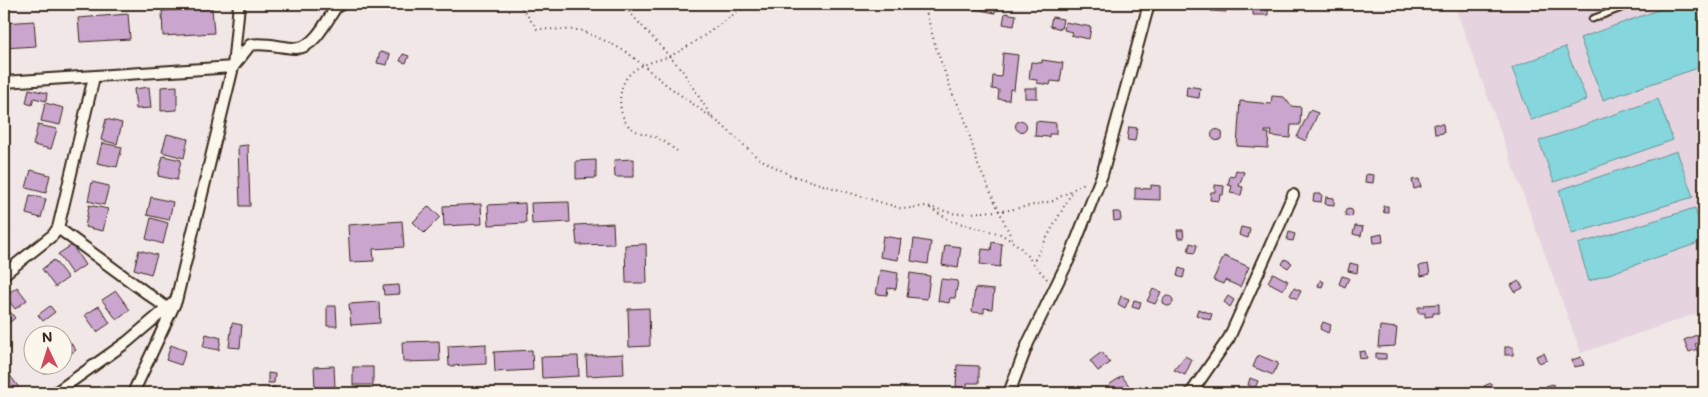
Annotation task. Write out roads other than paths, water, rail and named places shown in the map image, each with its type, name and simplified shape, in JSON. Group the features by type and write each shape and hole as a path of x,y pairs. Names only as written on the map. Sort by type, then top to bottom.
{"street":[{"path":"133,393 176,301 233,67 239,4"},
{"path":"4,82 233,67 250,45 262,43 298,48 308,45 336,7 342,4"},
{"path":"1009,393 1028,342 1069,259 1102,174 1149,4"},
{"path":"4,274 53,235 58,228 94,77"},
{"path":"1191,393 1229,338 1293,195"},
{"path":"58,228 167,308"},
{"path":"55,393 127,342 176,301"}],"lane":[{"path":"1592,19 1632,4"}],"water":[{"path":"1675,4 1695,4 1704,31 1704,66 1603,100 1580,38"},
{"path":"1565,47 1587,100 1531,120 1512,68"},
{"path":"1658,99 1673,140 1554,182 1539,141"},
{"path":"1677,151 1693,197 1572,234 1559,190"},
{"path":"1695,208 1704,241 1589,281 1578,244"}]}
